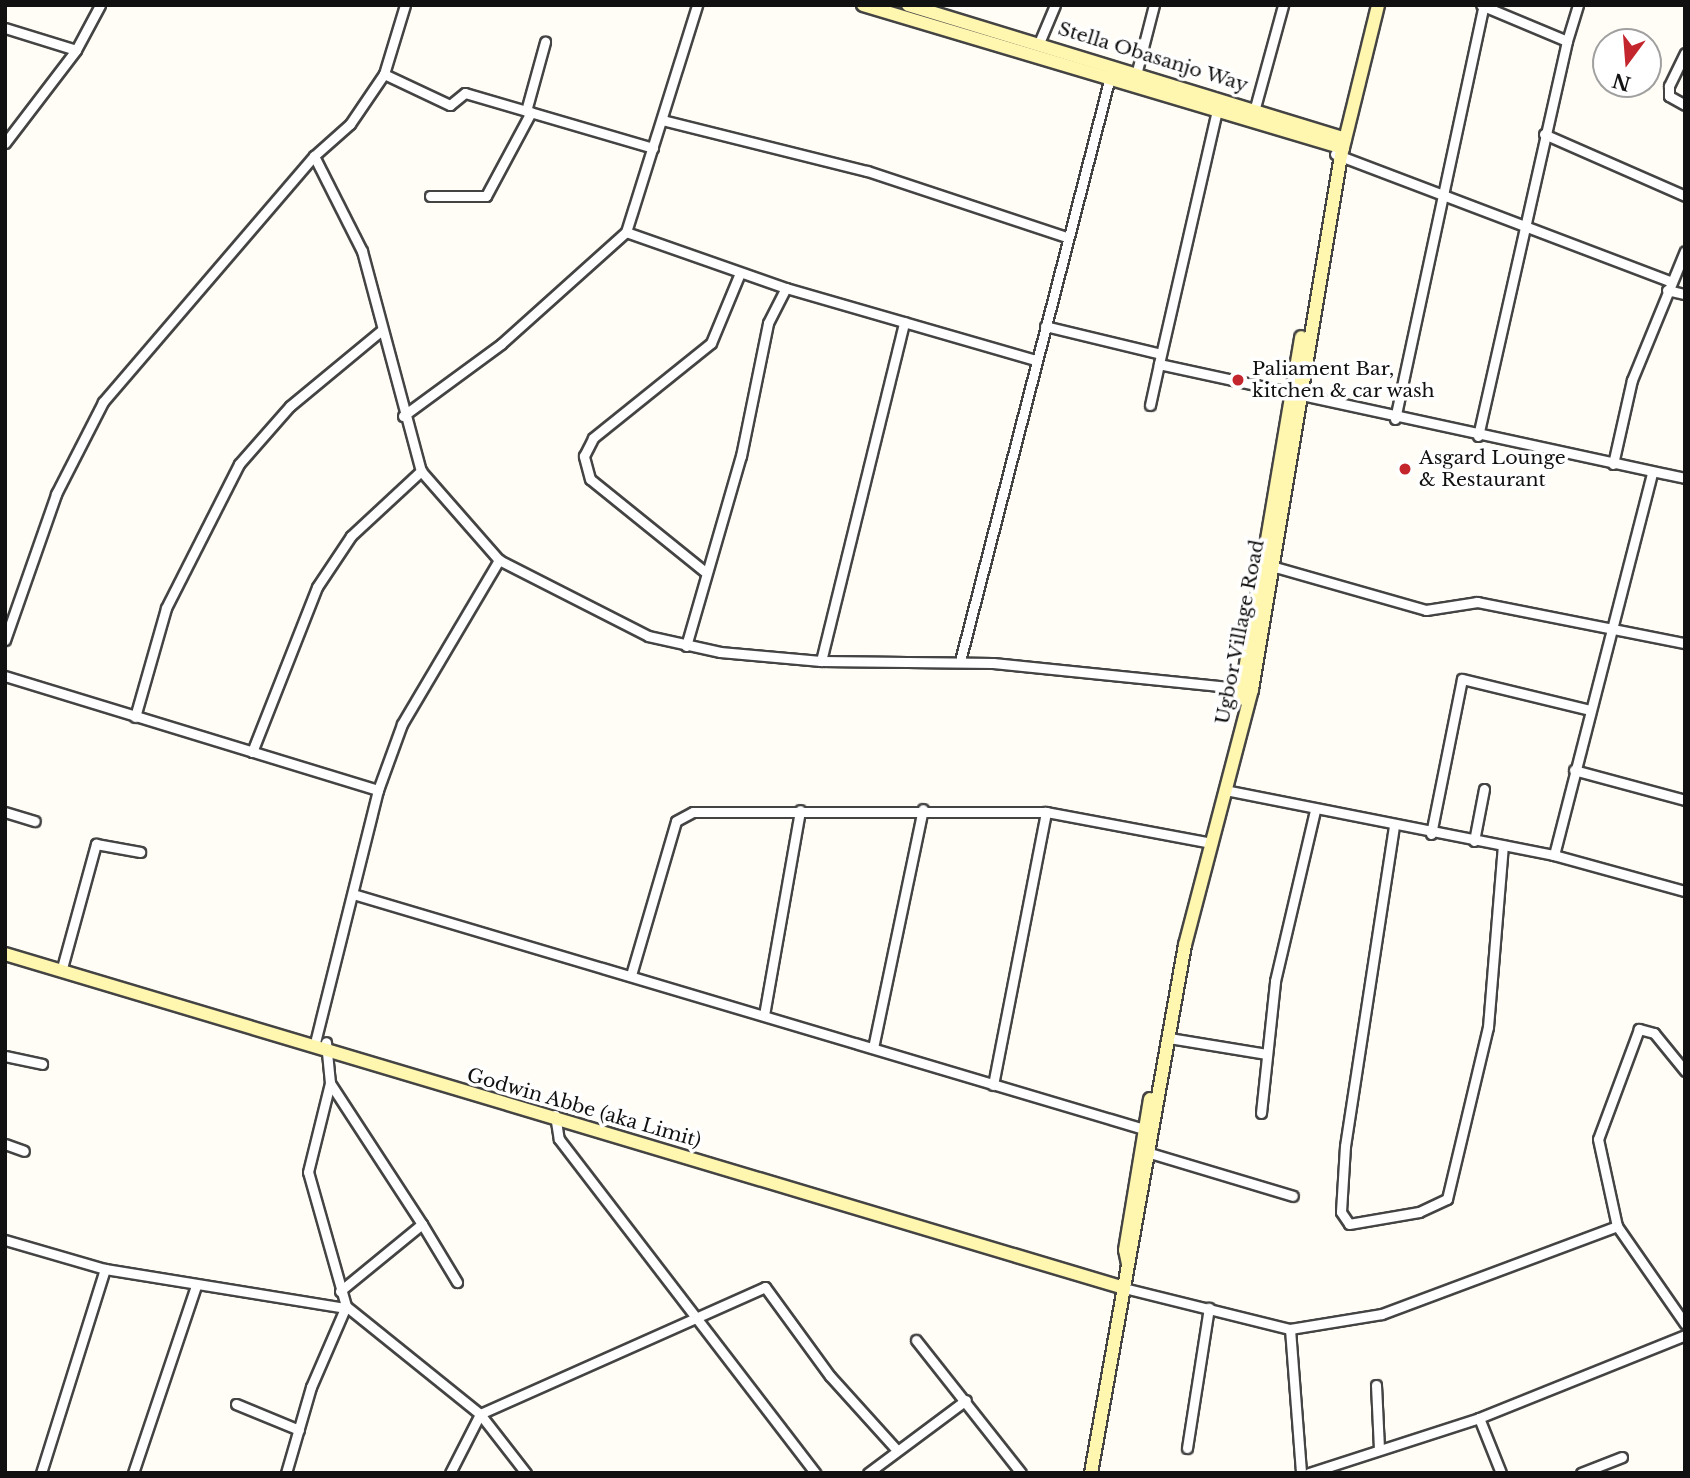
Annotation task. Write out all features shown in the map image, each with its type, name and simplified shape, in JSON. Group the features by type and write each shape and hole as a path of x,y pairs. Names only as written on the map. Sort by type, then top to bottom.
{"street":[{"path":"5,143 76,50 100,5"},
{"path":"5,640 56,494 103,402 314,156 350,124 384,74 405,5"},
{"path":"403,416 501,344 626,232 697,5"},
{"path":"863,5 1112,71 1219,103 1150,405"},
{"name":"Stella Obasanjo Way","path":"908,5 1039,43 1112,71 1137,71 1340,147"},
{"path":"1039,43 1055,5"},
{"path":"1137,71 1154,5"},
{"path":"1253,114 1283,5"},
{"name":"Ugbor Village Road","path":"1128,1264 1125,1250 1207,842 1247,689 1340,147 1378,5"},
{"path":"1478,436 1544,134 1578,5"},
{"path":"1395,419 1445,199 1483,6 1567,41"},
{"path":"5,28 76,50"},
{"path":"430,196 485,196 528,111 545,42"},
{"path":"1685,53 1669,86 1670,96 1685,105"},
{"path":"960,662 1067,237 1112,71"},
{"path":"384,74 450,105 465,93 653,148"},
{"path":"662,120 867,171 1067,237"},
{"path":"1544,134 1685,195"},
{"path":"1340,147 1445,199 1526,225 1685,294"},
{"path":"314,156 362,250 403,416 421,471 499,560 593,613 686,646 821,661 960,662 1247,689"},
{"path":"626,232 786,288 1036,360"},
{"path":"1613,464 1632,380 1668,286 1685,251"},
{"path":"705,571 590,479 584,456 593,438 711,343 740,273"},
{"path":"686,646 705,571 741,456 772,310 786,288"},
{"path":"821,661 904,322"},
{"path":"1045,326 1295,397 1685,478"},
{"path":"135,717 166,608 239,464 290,405 382,330"},
{"name":"Ugbor Village Road","path":"1091,1473 1150,1153 1148,1130 1169,1038 1207,842 1225,790 1275,567 1295,397"},
{"path":"252,752 317,587 351,536 421,471"},
{"path":"1554,855 1652,472"},
{"path":"457,1282 330,1083 323,1044 353,894 378,790 402,724 499,560"},
{"path":"1275,567 1426,610 1477,602 1685,643"},
{"path":"5,676 378,790"},
{"path":"1431,834 1462,679 1590,710"},
{"path":"1574,770 1685,800"},
{"path":"1475,841 1484,789"},
{"path":"1225,790 1431,834 1554,855 1685,891"},
{"path":"873,1048 923,809"},
{"path":"631,975 681,816 800,810 1046,811 1207,842"},
{"path":"764,1015 800,810"},
{"path":"1261,1112 1275,981 1315,810"},
{"path":"993,1085 1046,811"},
{"path":"5,812 35,821"},
{"path":"1394,826 1345,1146 1341,1212 1349,1224 1419,1212 1447,1199 1488,1027 1503,846"},
{"path":"62,968 96,844 140,852"},
{"path":"353,894 1148,1130"},
{"name":"Godwin Abbe (aka Limit)","path":"5,954 323,1044"},
{"name":"Godwin Abbe (aka Limit)","path":"34,963 62,968 323,1044 555,1118 1125,1284"},
{"path":"1685,1071 1654,1033 1639,1029 1598,1139 1617,1226 1685,1324"},
{"path":"1169,1038 1267,1054"},
{"path":"5,1056 42,1064"},
{"path":"286,1473 299,1430 346,1307 308,1172 330,1083"},
{"path":"555,1118 559,1139 815,1473"},
{"path":"5,1144 24,1151"},
{"path":"1150,1153 1293,1196"},
{"path":"340,1291 422,1224"},
{"path":"1125,1284 1290,1329 1382,1314 1617,1226"},
{"path":"5,1240 104,1269 196,1286 346,1307 480,1414 526,1473"},
{"path":"41,1473 104,1269"},
{"path":"132,1473 196,1286"},
{"path":"450,1473 480,1414 700,1320 758,1287 771,1290 830,1376 895,1448"},
{"path":"1187,1448 1209,1308"},
{"path":"1290,1329 1301,1473"},
{"path":"1309,1473 1479,1418 1685,1335"},
{"path":"916,1340 1021,1473"},
{"path":"1376,1385 1379,1449"},
{"path":"868,1473 895,1448 966,1400"},
{"path":"236,1404 299,1430"},
{"path":"1479,1418 1502,1473"},
{"path":"1581,1473 1622,1457"}],"place":[{"name":"Paliament Bar, kitchen & car wash","path":"1238,380"},
{"name":"Asgard Lounge & Restaurant","path":"1405,469"}]}
